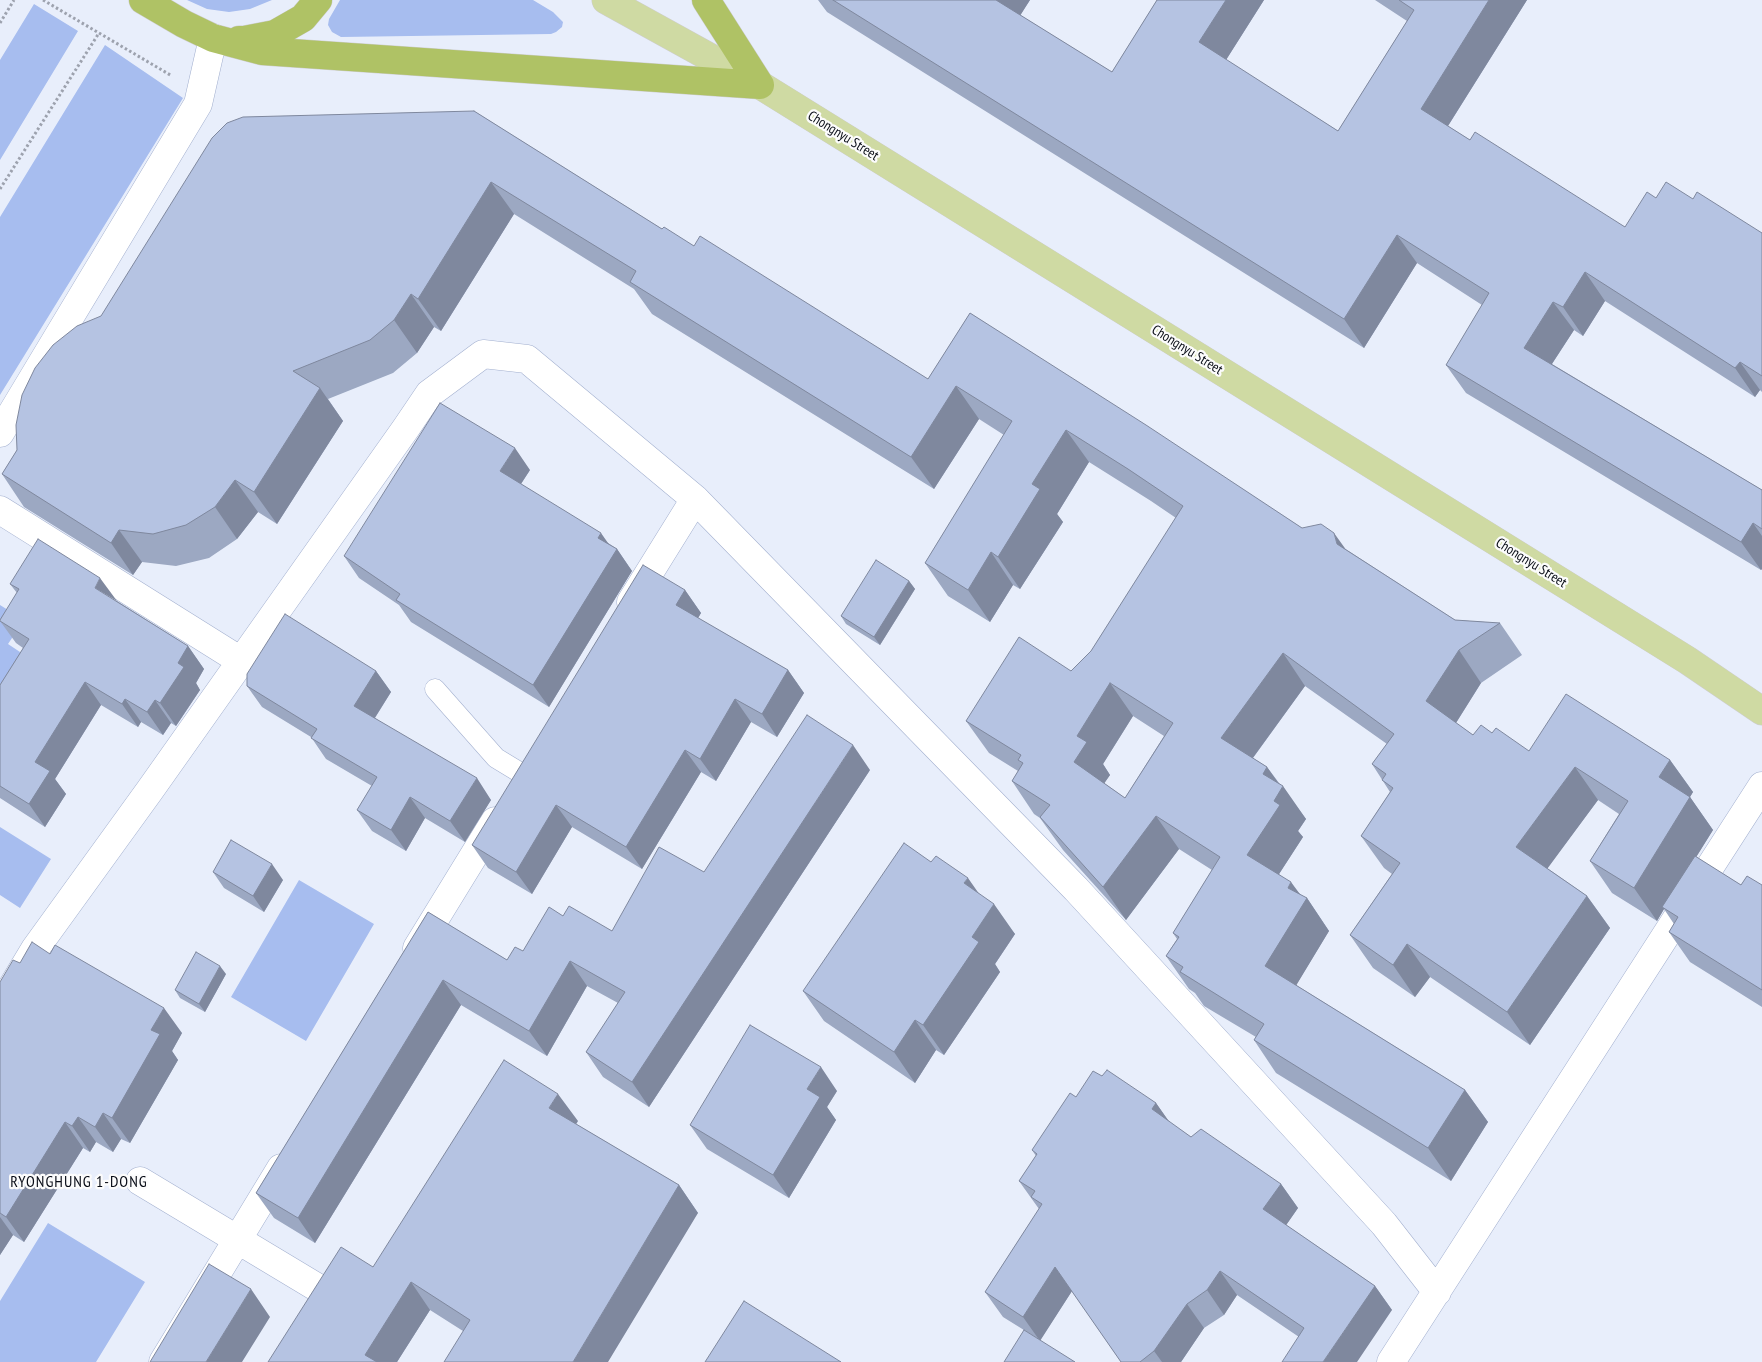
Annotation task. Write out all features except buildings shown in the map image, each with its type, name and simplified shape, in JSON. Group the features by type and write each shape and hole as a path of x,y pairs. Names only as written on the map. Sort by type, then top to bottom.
{"highway":[{"path":"143,0 184,24 213,38 262,51 760,84"},
{"path":"213,38 244,40 276,34 303,18 318,0"},
{"path":"706,0 760,84"}],"main road":[{"name":"Chongnyu Street","path":"606,0 760,84 1687,660 1762,711"}],"street":[{"path":"0,433 198,104 213,38"},
{"path":"0,1007 35,949 429,394 482,354 527,359 694,499 1076,889 1384,1224 1437,1292"},
{"path":"617,624 694,499"},
{"path":"0,510 241,660"},
{"path":"404,969 539,750"},
{"path":"1392,1362 1762,786"},
{"path":"163,1362 294,1147"},
{"path":"140,1181 323,1292"}],"lane":[{"path":"435,689 496,758 515,789"}],"path":[{"path":"0,22 14,0"},
{"path":"43,0 171,76 202,88"},
{"path":"0,189 99,33"}],"shaded area":[{"path":"187,0 272,0 250,9 229,12 207,9"},
{"path":"340,0 533,0 553,12 563,22 562,27 551,34 341,37 332,32 328,25 329,19"},
{"path":"34,4 78,31 0,160 0,60"},
{"path":"105,45 183,98 0,395 0,217"},
{"path":"0,605 24,620 8,644 38,664 0,696"},
{"path":"0,827 51,859 20,908 0,895"},
{"path":"299,880 374,924 306,1041 231,997"},
{"path":"48,1223 145,1282 96,1362 0,1362 0,1301"}],"district":[{"name":"RYONGHUNG 1-DONG","path":"79,1182"}]}
